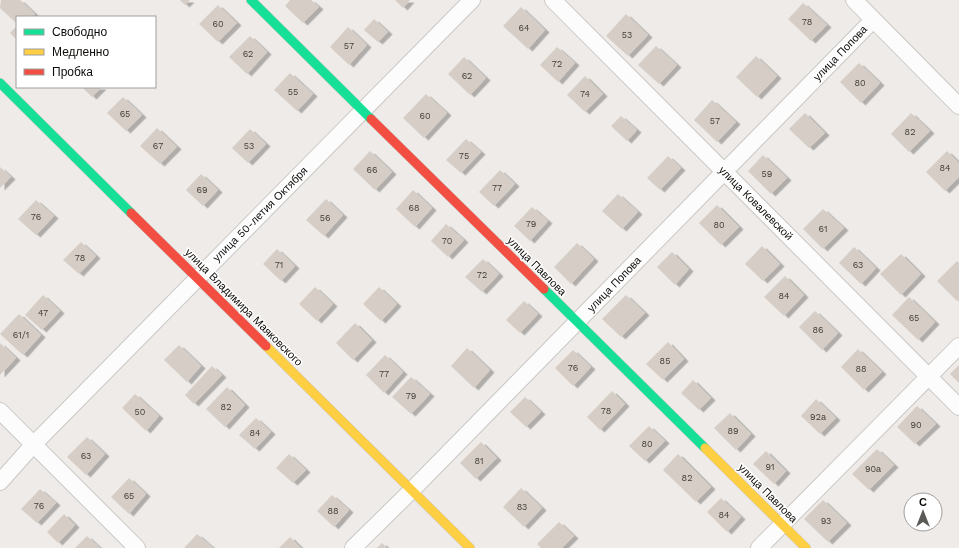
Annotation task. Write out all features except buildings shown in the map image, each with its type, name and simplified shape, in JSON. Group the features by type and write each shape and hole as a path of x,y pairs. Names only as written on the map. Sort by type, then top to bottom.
{"street":[{"name":"улица Павлова","path":"251,0 806,548"},
{"name":"улица 50-летия Октября","path":"0,482 33,445 472,0"},
{"name":"улица Ковалевской","path":"553,0 959,407"},
{"path":"854,0 959,106"},
{"name":"улица Попова","path":"354,548 873,20"},
{"name":"улица Владимира Маяковского","path":"0,83 470,548"},
{"path":"759,548 959,346"},
{"path":"0,411 137,548"}],"traffic: fast":[{"path":"251,0 371,119"},
{"path":"0,83 131,213"},
{"path":"544,289 705,448"}],"traffic: slow":[{"path":"266,346 470,548"},
{"path":"705,448 806,548"}],"traffic: jam":[{"path":"371,119 544,289"},
{"path":"131,213 266,346"}]}
